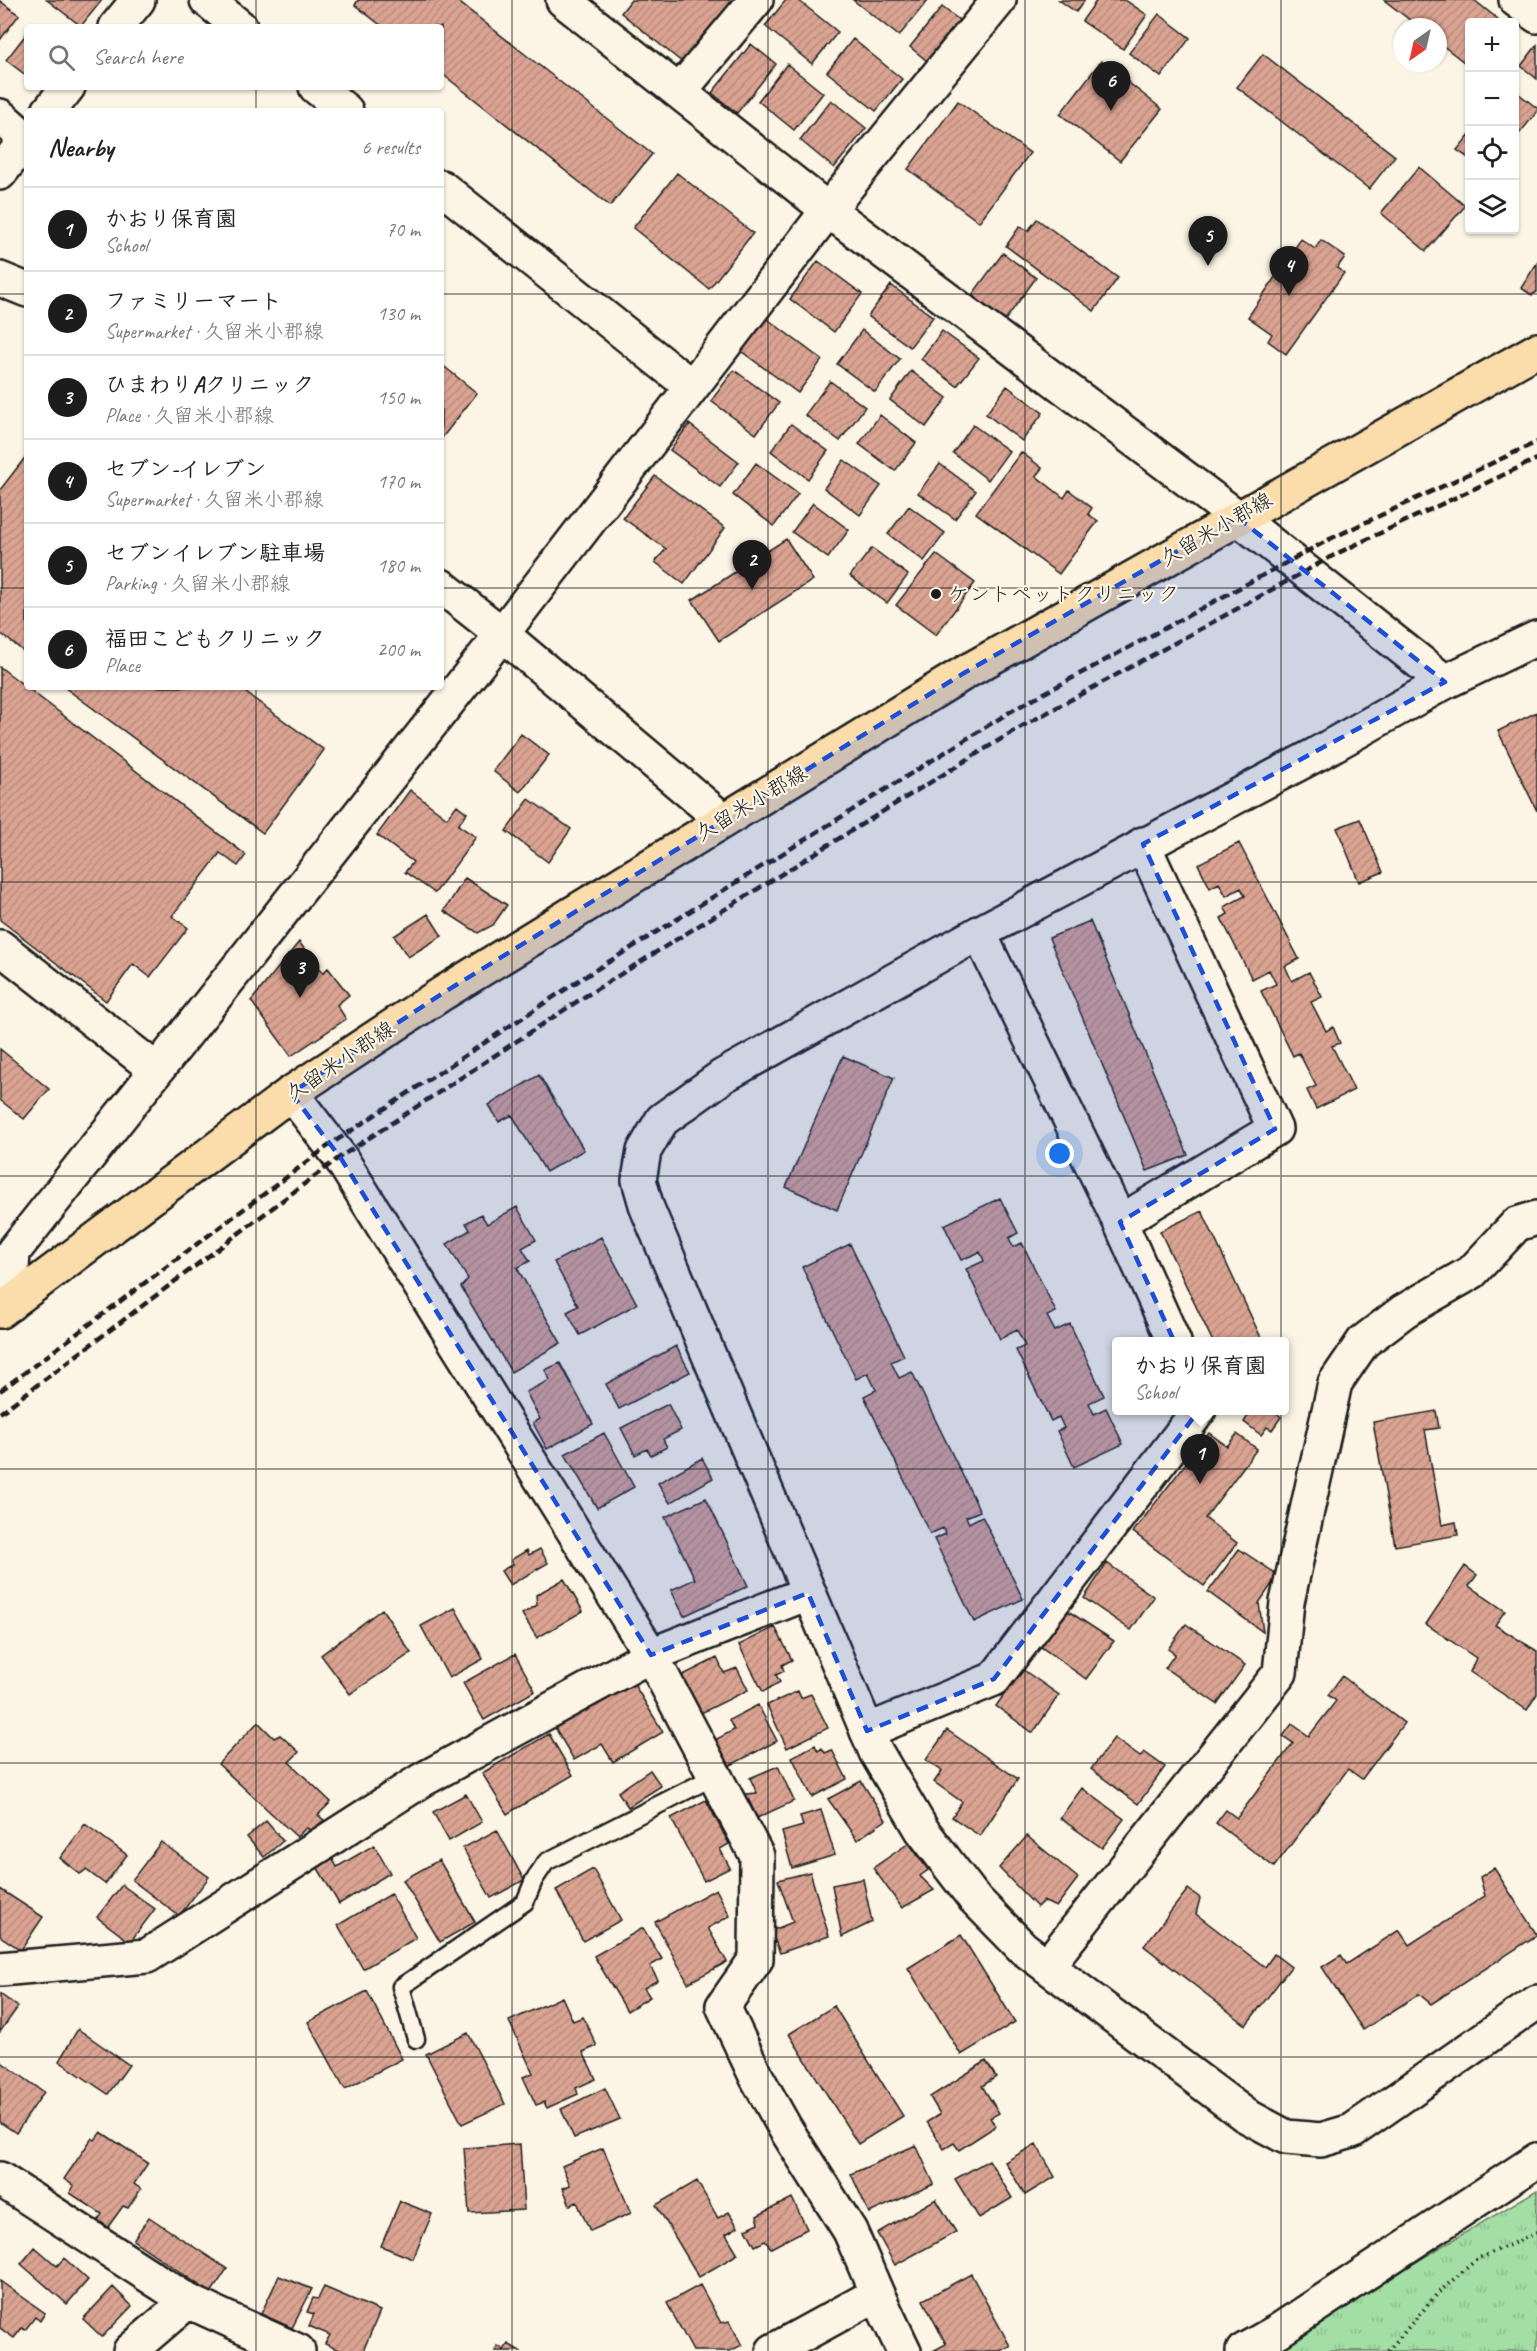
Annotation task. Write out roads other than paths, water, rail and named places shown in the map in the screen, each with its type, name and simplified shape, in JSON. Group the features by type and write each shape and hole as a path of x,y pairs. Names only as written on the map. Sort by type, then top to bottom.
{"main road":[{"name":"久留米小郡線","path":"5,1307 291,1093 443,993 964,673 1237,517 1537,350"}],"street":[{"path":"118,24 138,0"},
{"path":"207,0 236,24"},
{"path":"563,0 828,210 1237,517 1445,681"},
{"path":"679,92 756,0"},
{"path":"5,1307 13,1252 155,1069 502,634 828,210 999,0"},
{"path":"1516,0 1537,16"},
{"path":"51,108 66,90"},
{"path":"320,90 342,108"},
{"path":"0,116 24,136"},
{"path":"0,173 24,143"},
{"path":"444,189 692,387"},
{"path":"0,279 24,289"},
{"path":"444,588 502,634 723,820"},
{"path":"1537,638 1445,681 1317,754 1143,844 723,1076 662,1120 644,1151 639,1180 647,1208 867,1731 922,1830 974,1899 1023,1948 1245,2115 1286,2137 1321,2140 1352,2131 1537,2002"},
{"path":"1120,1222 1275,1129 1143,844"},
{"path":"979,933 1120,1222 1172,1337"},
{"path":"0,947 155,1069"},
{"path":"291,1093 340,1157 651,1655 757,1856 756,1959 723,2006 756,2076 785,2128 850,2231 904,2351"},
{"path":"1047,1966 1280,1673 1287,1602 1335,1383 1363,1342 1404,1311 1472,1272 1517,1224 1537,1218"},
{"path":"867,1731 994,1679 1195,1415"},
{"path":"0,1969 147,1956 422,1780 651,1655 808,1593"},
{"path":"1243,2351 1278,2331 1537,2160"},
{"path":"0,2179 188,2301 298,2351"},
{"path":"773,2351 877,2294"},
{"path":"130,2351 188,2301"}],"lane":[{"path":"416,2039 401,1987 525,1902 534,1880 546,1862 715,1776"}],"railway":[{"path":"0,1391 331,1144 578,981 1013,710 1330,539 1537,442"},
{"path":"0,1413 340,1157 584,997 846,834 1019,728 1338,553 1537,459"}],"place":[{"name":"福田こどもクリニック","path":"1111,111"},
{"name":"セブンイレブン駐車場","path":"1208,266"},
{"name":"セブン-イレブン","path":"1289,296"},
{"name":"ファミリーマート","path":"752,590"},
{"name":"ケントペットクリニック","path":"936,594"},
{"name":"ひまわりAクリニック","path":"300,998"},
{"name":"かおり保育園","path":"1200,1484"}]}
